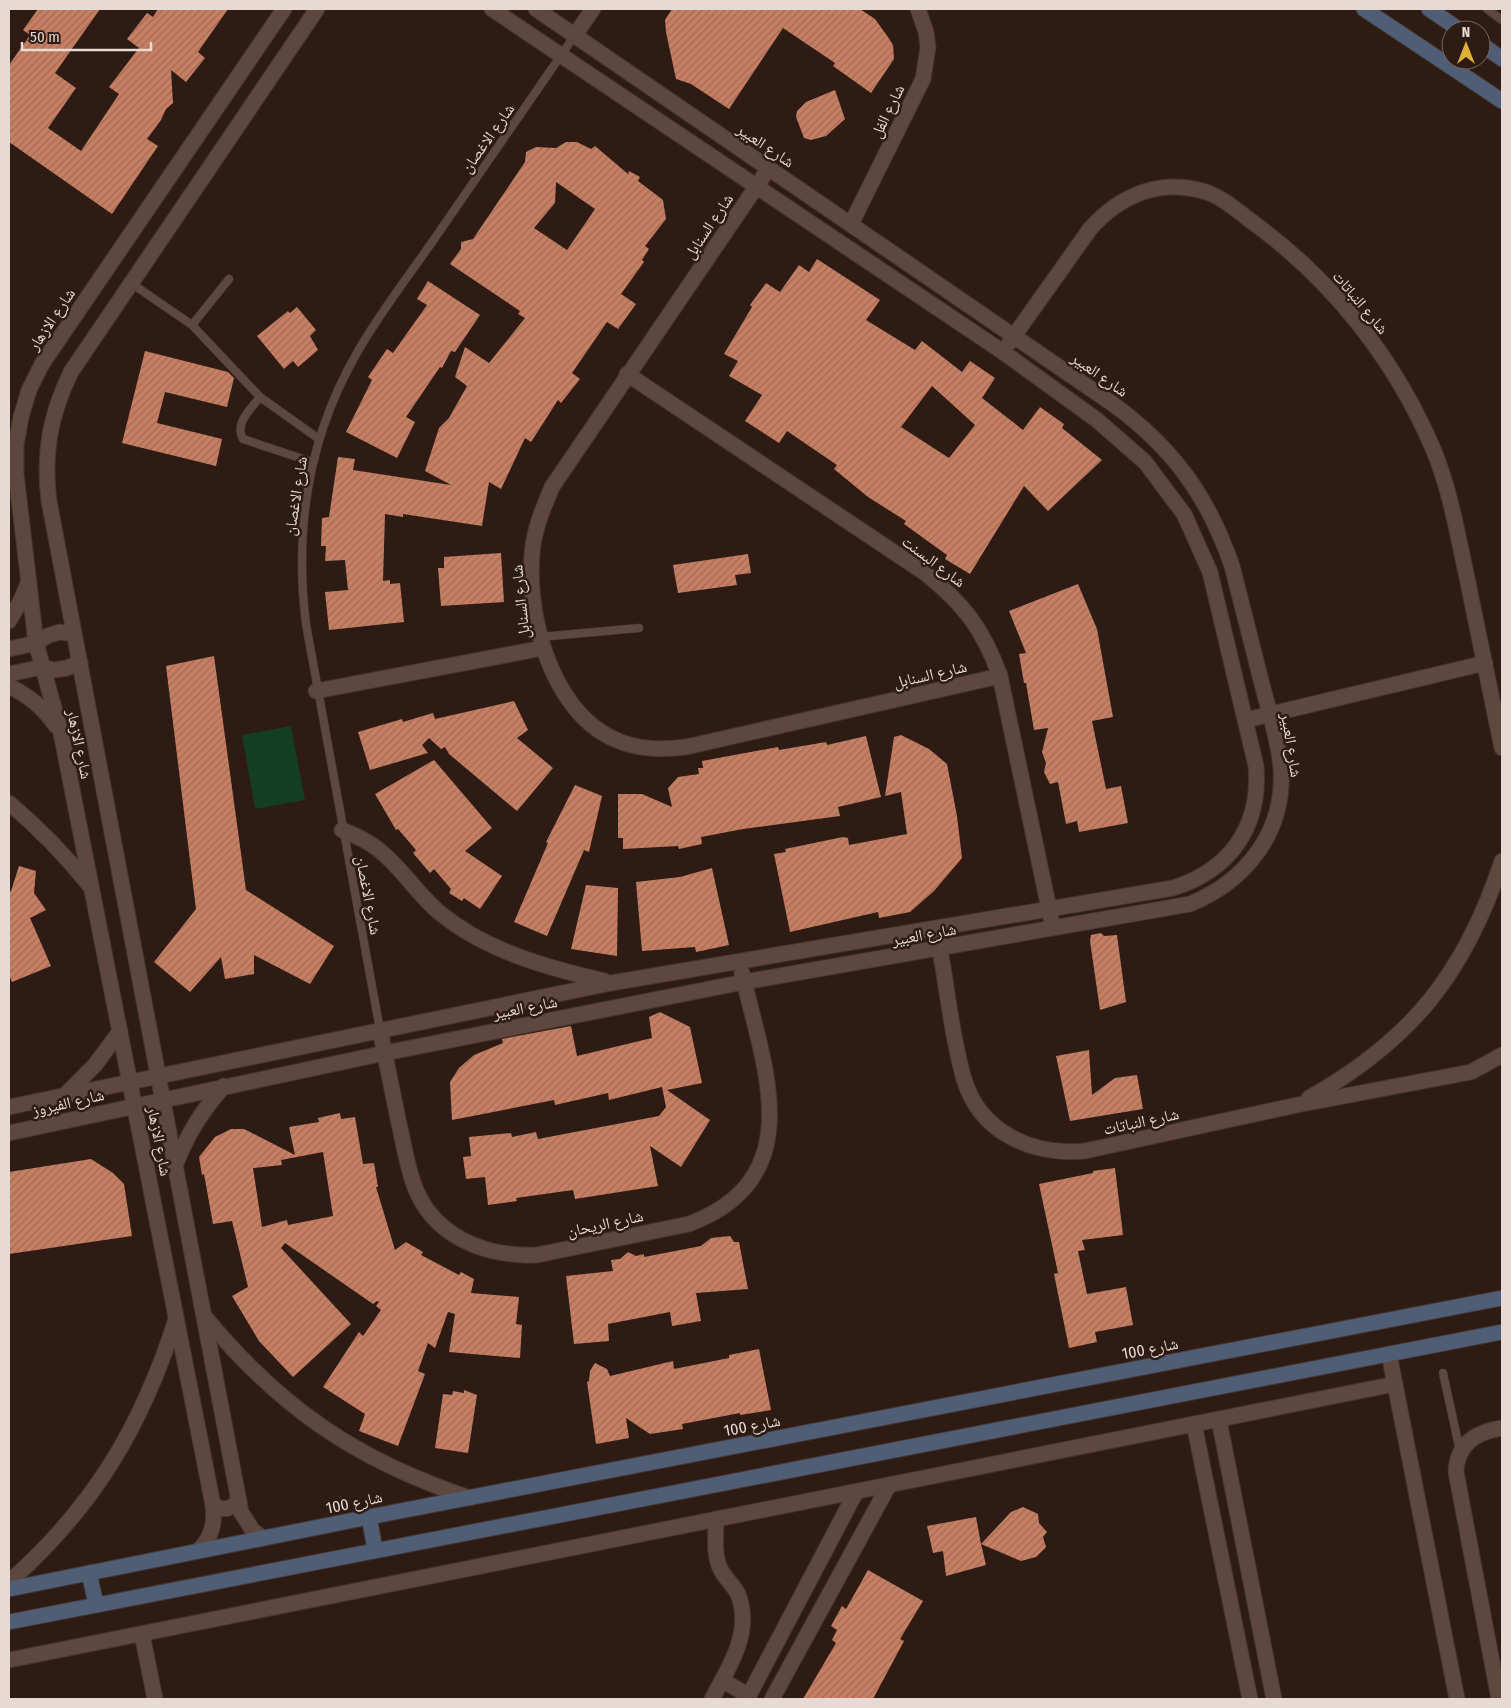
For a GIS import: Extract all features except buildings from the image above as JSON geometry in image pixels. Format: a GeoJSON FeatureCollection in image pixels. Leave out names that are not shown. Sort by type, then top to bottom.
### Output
{"type":"FeatureCollection","features":[{"type":"Feature","properties":{"kind":"street","name":"شارع الازهار"},"geometry":{"type":"LineString","coordinates":[[198,1551],[207,1542],[212,1530],[214,1518],[212,1505],[92,888],[60,733],[36,643],[16,474],[16,446],[21,417],[29,390],[42,364],[284,9]]}},
{"type":"Feature","properties":{"kind":"street","name":"شارع الازهار"},"geometry":{"type":"LineString","coordinates":[[263,1538],[246,1522],[239,1500],[49,501],[46,475],[46,448],[59,396],[71,372],[317,9]]}},
{"type":"Feature","properties":{"kind":"street","name":"شارع العبير"},"geometry":{"type":"LineString","coordinates":[[131,1082],[611,983],[1173,888],[1190,883],[1220,864],[1243,836],[1255,803],[1258,785],[1256,766],[1210,572],[1184,514],[1150,468],[1122,440],[1003,352],[492,9]]}},
{"type":"Feature","properties":{"kind":"street","name":"شارع العبير"},"geometry":{"type":"LineString","coordinates":[[135,1105],[744,982],[1190,904],[1210,896],[1246,869],[1270,833],[1277,812],[1281,790],[1281,768],[1270,715],[1232,566],[1210,512],[1195,487],[1165,448],[1136,421],[536,9]]}},
{"type":"Feature","properties":{"kind":"street"},"geometry":{"type":"LineString","coordinates":[[575,36],[593,9]]}},
{"type":"Feature","properties":{"kind":"street","name":"شارع الفل"},"geometry":{"type":"LineString","coordinates":[[851,224],[923,78],[928,48],[926,32],[918,9]]}},
{"type":"Feature","properties":{"kind":"street"},"geometry":{"type":"LineString","coordinates":[[1364,9],[1502,102]]}},
{"type":"Feature","properties":{"kind":"street"},"geometry":{"type":"LineString","coordinates":[[1429,9],[1445,20]]}},
{"type":"Feature","properties":{"kind":"street"},"geometry":{"type":"LineString","coordinates":[[1491,51],[1502,59]]}},
{"type":"Feature","properties":{"kind":"street","name":"شارع السنابل"},"geometry":{"type":"LineString","coordinates":[[768,168],[556,481],[540,516],[533,546],[531,576],[541,642],[559,684],[572,706],[590,724],[612,738],[636,746],[661,750],[686,747],[1000,676]]}},
{"type":"Feature","properties":{"kind":"street","name":"شارع النباتات"},"geometry":{"type":"LineString","coordinates":[[1003,352],[1102,215],[1116,204],[1133,195],[1170,187],[1207,193],[1224,201],[1275,239],[1309,268],[1340,300],[1368,335],[1393,372],[1434,452],[1449,494],[1502,748]]}},
{"type":"Feature","properties":{"kind":"street","name":"شارع البسنت"},"geometry":{"type":"LineString","coordinates":[[628,374],[925,573],[951,593],[972,618],[989,646],[1000,676],[1052,929]]}},
{"type":"Feature","properties":{"kind":"street"},"geometry":{"type":"LineString","coordinates":[[9,621],[20,602],[29,580]]}},
{"type":"Feature","properties":{"kind":"street"},"geometry":{"type":"LineString","coordinates":[[9,648],[36,643],[47,636],[60,632],[74,634]]}},
{"type":"Feature","properties":{"kind":"street"},"geometry":{"type":"LineString","coordinates":[[316,692],[541,642]]}},
{"type":"Feature","properties":{"kind":"street"},"geometry":{"type":"LineString","coordinates":[[9,674],[42,668],[60,669],[80,662]]}},
{"type":"Feature","properties":{"kind":"street"},"geometry":{"type":"LineString","coordinates":[[1246,720],[1485,663]]}},
{"type":"Feature","properties":{"kind":"street"},"geometry":{"type":"LineString","coordinates":[[9,686],[28,696],[47,712],[60,733]]}},
{"type":"Feature","properties":{"kind":"street"},"geometry":{"type":"LineString","coordinates":[[9,803],[66,856],[92,888]]}},
{"type":"Feature","properties":{"kind":"street"},"geometry":{"type":"LineString","coordinates":[[342,830],[362,838],[380,850],[416,891],[440,913],[467,932],[537,963],[611,983]]}},
{"type":"Feature","properties":{"kind":"street"},"geometry":{"type":"LineString","coordinates":[[1297,1105],[1340,1081],[1377,1055],[1410,1025],[1439,991],[1464,954],[1484,914],[1502,861]]}},
{"type":"Feature","properties":{"kind":"street","name":"شارع النباتات"},"geometry":{"type":"LineString","coordinates":[[936,928],[959,1055],[968,1088],[975,1103],[991,1122],[1011,1137],[1034,1148],[1060,1152],[1086,1150],[1297,1105],[1471,1072],[1502,1055]]}},
{"type":"Feature","properties":{"kind":"street","name":"شارع الريحان"},"geometry":{"type":"LineString","coordinates":[[380,1030],[406,1159],[413,1184],[425,1206],[442,1226],[462,1241],[486,1251],[511,1256],[537,1255],[689,1224],[710,1216],[728,1205],[746,1188],[759,1168],[768,1145],[771,1121],[765,1071],[740,962]]}},
{"type":"Feature","properties":{"kind":"street"},"geometry":{"type":"LineString","coordinates":[[65,1095],[95,1065],[120,1031]]}},
{"type":"Feature","properties":{"kind":"street","name":"شارع الفيروز"},"geometry":{"type":"LineString","coordinates":[[9,1106],[131,1082]]}},
{"type":"Feature","properties":{"kind":"street"},"geometry":{"type":"LineString","coordinates":[[175,1166],[191,1130],[203,1110],[224,1086]]}},
{"type":"Feature","properties":{"kind":"street","name":"شارع الفيروز"},"geometry":{"type":"LineString","coordinates":[[9,1133],[135,1105]]}},
{"type":"Feature","properties":{"kind":"street","name":"شارع 100"},"geometry":{"type":"LineString","coordinates":[[9,1589],[369,1517],[1502,1298]]}},
{"type":"Feature","properties":{"kind":"street"},"geometry":{"type":"LineString","coordinates":[[204,1316],[252,1370],[308,1417],[369,1456],[435,1486],[470,1498]]}},
{"type":"Feature","properties":{"kind":"street"},"geometry":{"type":"LineString","coordinates":[[9,1582],[67,1525],[96,1487],[122,1448],[144,1406],[162,1362],[176,1317]]}},
{"type":"Feature","properties":{"kind":"street"},"geometry":{"type":"LineString","coordinates":[[9,1622],[376,1549],[1502,1332]]}},
{"type":"Feature","properties":{"kind":"street"},"geometry":{"type":"LineString","coordinates":[[1389,1354],[1457,1699]]}},
{"type":"Feature","properties":{"kind":"street"},"geometry":{"type":"LineString","coordinates":[[9,1660],[1395,1384]]}},
{"type":"Feature","properties":{"kind":"street"},"geometry":{"type":"LineString","coordinates":[[1219,1420],[1274,1699]]}},
{"type":"Feature","properties":{"kind":"street"},"geometry":{"type":"LineString","coordinates":[[1194,1424],[1250,1699]]}},
{"type":"Feature","properties":{"kind":"street"},"geometry":{"type":"LineString","coordinates":[[1499,1699],[1456,1472],[1460,1451],[1467,1441],[1478,1434],[1502,1428]]}},
{"type":"Feature","properties":{"kind":"street"},"geometry":{"type":"LineString","coordinates":[[772,1699],[889,1485]]}},
{"type":"Feature","properties":{"kind":"street"},"geometry":{"type":"LineString","coordinates":[[722,1680],[753,1697],[856,1492]]}},
{"type":"Feature","properties":{"kind":"street"},"geometry":{"type":"LineString","coordinates":[[212,1505],[227,1509],[234,1506],[239,1500]]}},
{"type":"Feature","properties":{"kind":"street"},"geometry":{"type":"LineString","coordinates":[[369,1517],[376,1549]]}},
{"type":"Feature","properties":{"kind":"street"},"geometry":{"type":"LineString","coordinates":[[712,1699],[740,1643],[742,1620],[736,1589],[722,1572],[717,1560],[716,1520]]}},
{"type":"Feature","properties":{"kind":"street"},"geometry":{"type":"LineString","coordinates":[[89,1573],[96,1604]]}},
{"type":"Feature","properties":{"kind":"street"},"geometry":{"type":"LineString","coordinates":[[142,1634],[154,1699]]}},
{"type":"Feature","properties":{"kind":"lane"},"geometry":{"type":"LineString","coordinates":[[1486,9],[1502,20]]}},
{"type":"Feature","properties":{"kind":"lane","name":"شارع الاغصان"},"geometry":{"type":"LineString","coordinates":[[380,1030],[316,692],[301,584],[304,502],[319,439],[340,385],[359,349],[575,36]]}},
{"type":"Feature","properties":{"kind":"lane"},"geometry":{"type":"LineString","coordinates":[[192,325],[229,279]]}},
{"type":"Feature","properties":{"kind":"lane"},"geometry":{"type":"LineString","coordinates":[[131,282],[192,325],[260,397],[319,439]]}},
{"type":"Feature","properties":{"kind":"lane"},"geometry":{"type":"LineString","coordinates":[[260,397],[240,425],[239,432],[242,439],[312,462]]}},
{"type":"Feature","properties":{"kind":"lane"},"geometry":{"type":"LineString","coordinates":[[541,642],[639,628]]}},
{"type":"Feature","properties":{"kind":"lane"},"geometry":{"type":"LineString","coordinates":[[1443,1373],[1460,1451]]}},
{"type":"Feature","properties":{"kind":"green space"},"geometry":{"type":"Polygon","coordinates":[[[291,726],[305,800],[255,809],[242,735],[291,726]]]}}]}
